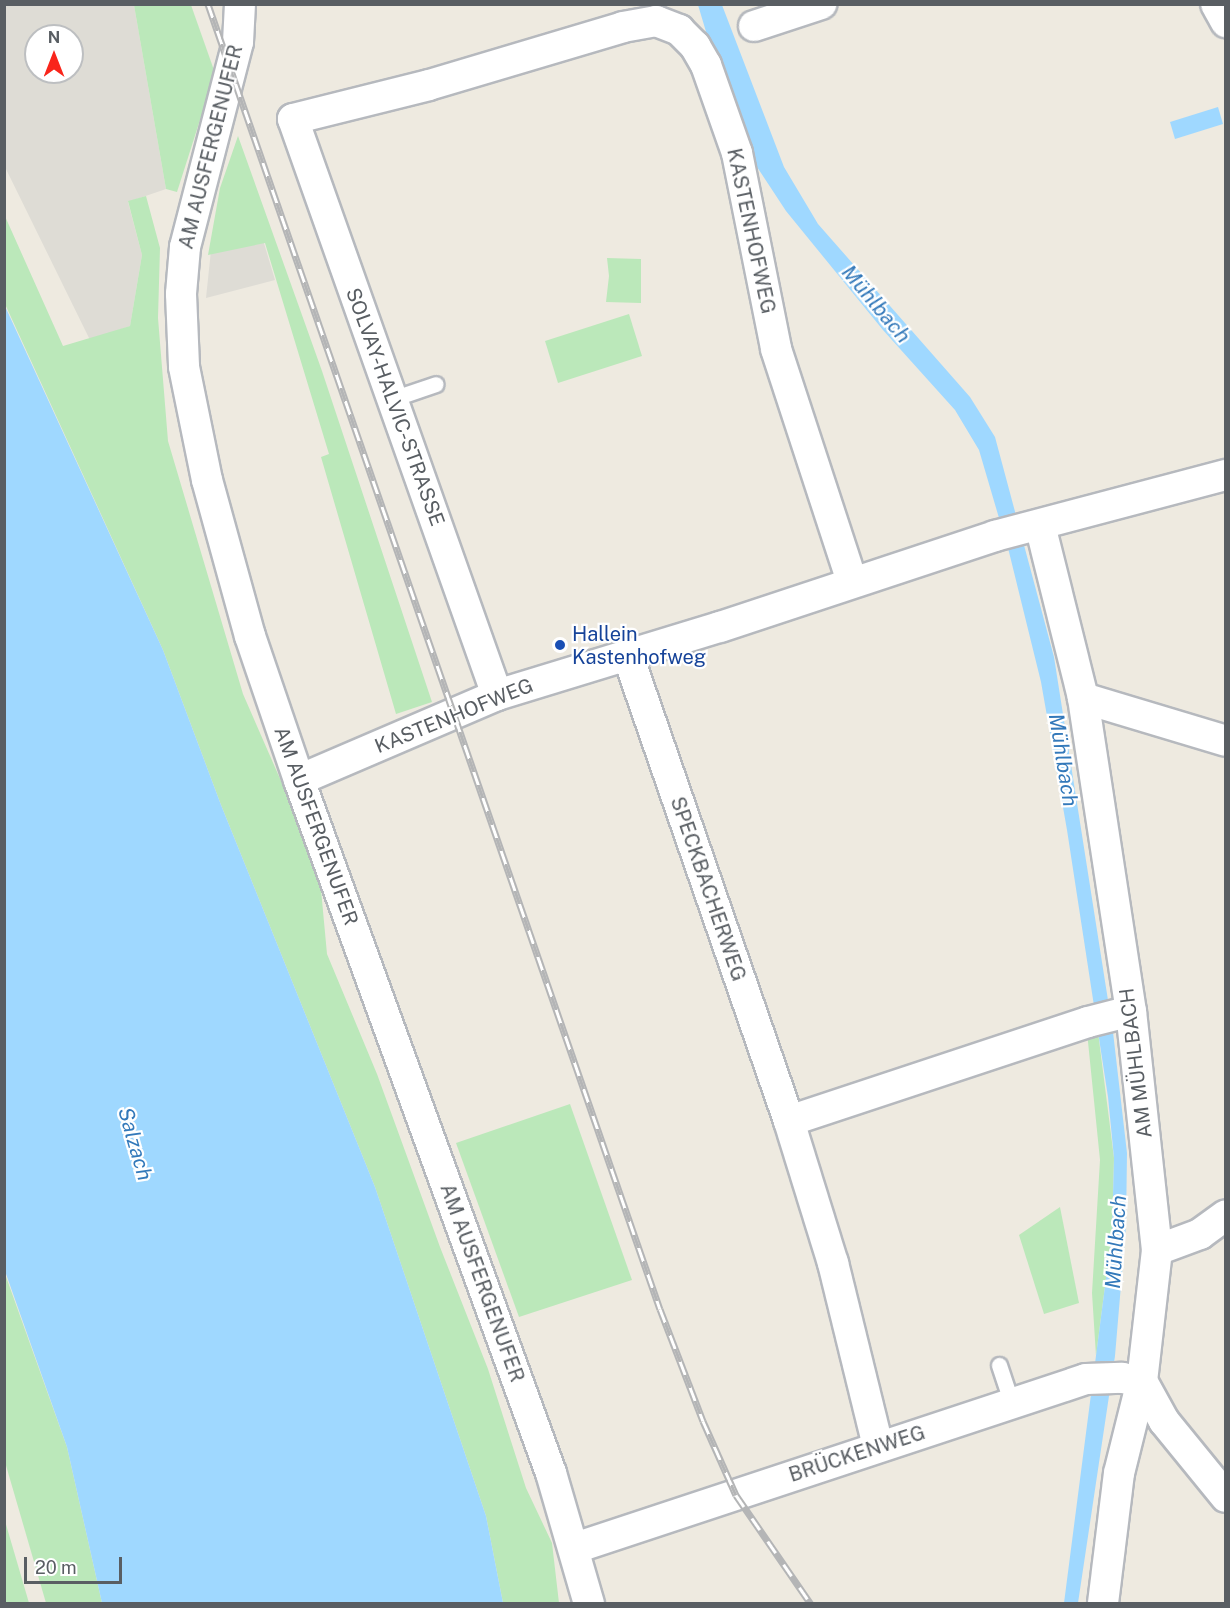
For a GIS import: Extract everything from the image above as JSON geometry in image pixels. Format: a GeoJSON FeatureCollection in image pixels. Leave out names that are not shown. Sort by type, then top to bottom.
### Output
{"type":"FeatureCollection","features":[{"type":"Feature","properties":{"kind":"street"},"geometry":{"type":"LineString","coordinates":[[754,26],[822,4]]}},
{"type":"Feature","properties":{"kind":"street"},"geometry":{"type":"LineString","coordinates":[[1216,4],[1226,22]]}},
{"type":"Feature","properties":{"kind":"street","name":"AM AUSFERGENUFER"},"geometry":{"type":"LineString","coordinates":[[240,16],[185,247],[181,294],[184,367],[207,480],[250,636],[299,780],[551,1473],[575,1548],[589,1604]]}},
{"type":"Feature","properties":{"kind":"street","name":"KASTENHOFWEG"},"geometry":{"type":"LineString","coordinates":[[293,119],[429,85],[623,27],[656,21],[679,30],[695,45],[706,66],[737,153],[776,349],[852,582]]}},
{"type":"Feature","properties":{"kind":"street","name":"SOLVAY-HALVIC-STRASSE"},"geometry":{"type":"LineString","coordinates":[[293,119],[497,695]]}},
{"type":"Feature","properties":{"kind":"street","name":"KASTENHOFWEG"},"geometry":{"type":"LineString","coordinates":[[299,780],[497,695],[628,656],[1019,530],[1108,504],[1226,475]]}},
{"type":"Feature","properties":{"kind":"street","name":"AM MÜHLBACH"},"geometry":{"type":"LineString","coordinates":[[1019,530],[1083,698],[1112,1016],[1157,1250],[1132,1379],[1103,1604]]}},
{"type":"Feature","properties":{"kind":"street","name":"SPECKBACHERWEG"},"geometry":{"type":"LineString","coordinates":[[628,656],[789,1122],[833,1263],[878,1446]]}},
{"type":"Feature","properties":{"kind":"street"},"geometry":{"type":"LineString","coordinates":[[1083,698],[1226,741]]}},
{"type":"Feature","properties":{"kind":"street"},"geometry":{"type":"LineString","coordinates":[[789,1122],[1112,1016]]}},
{"type":"Feature","properties":{"kind":"street"},"geometry":{"type":"LineString","coordinates":[[1157,1250],[1200,1234],[1226,1215]]}},
{"type":"Feature","properties":{"kind":"street","name":"BRÜCKENWEG"},"geometry":{"type":"LineString","coordinates":[[575,1548],[1086,1379],[1132,1379]]}},
{"type":"Feature","properties":{"kind":"street"},"geometry":{"type":"LineString","coordinates":[[1132,1379],[1226,1497]]}},
{"type":"Feature","properties":{"kind":"lane"},"geometry":{"type":"LineString","coordinates":[[392,399],[436,384]]}},
{"type":"Feature","properties":{"kind":"lane"},"geometry":{"type":"LineString","coordinates":[[999,1365],[1012,1404]]}},
{"type":"Feature","properties":{"kind":"shaded area"},"geometry":{"type":"Polygon","coordinates":[[[5,5],[134,5],[166,189],[128,202],[142,255],[130,326],[90,340],[5,167],[5,5]]]}},
{"type":"Feature","properties":{"kind":"shaded area"},"geometry":{"type":"Polygon","coordinates":[[[263,240],[275,280],[206,298],[212,241],[263,240]]]}},
{"type":"Feature","properties":{"kind":"green space"},"geometry":{"type":"Polygon","coordinates":[[[134,5],[191,5],[215,73],[177,192],[166,189],[134,5]]]}},
{"type":"Feature","properties":{"kind":"green space"},"geometry":{"type":"Polygon","coordinates":[[[238,136],[322,371],[432,702],[396,714],[321,457],[329,454],[265,243],[208,255],[220,188],[238,136]]]}},
{"type":"Feature","properties":{"kind":"green space"},"geometry":{"type":"Polygon","coordinates":[[[146,196],[160,248],[158,318],[168,441],[243,694],[319,868],[327,954],[377,1074],[440,1247],[488,1369],[526,1488],[552,1543],[559,1603],[503,1603],[486,1516],[375,1187],[221,805],[163,650],[5,304],[4,214],[63,346],[130,326],[142,255],[128,201],[146,196]]]}},
{"type":"Feature","properties":{"kind":"green space"},"geometry":{"type":"Polygon","coordinates":[[[607,258],[641,259],[641,303],[606,302],[609,276],[607,258]]]}},
{"type":"Feature","properties":{"kind":"green space"},"geometry":{"type":"Polygon","coordinates":[[[629,314],[642,356],[558,383],[545,341],[629,314]]]}},
{"type":"Feature","properties":{"kind":"green space"},"geometry":{"type":"Polygon","coordinates":[[[1087,1032],[1098,1032],[1114,1158],[1112,1232],[1096,1356],[1092,1293],[1100,1160],[1087,1032]]]}},
{"type":"Feature","properties":{"kind":"green space"},"geometry":{"type":"Polygon","coordinates":[[[570,1104],[632,1280],[519,1317],[456,1143],[570,1104]]]}},
{"type":"Feature","properties":{"kind":"green space"},"geometry":{"type":"Polygon","coordinates":[[[1060,1207],[1079,1303],[1044,1314],[1019,1235],[1060,1207]]]}},
{"type":"Feature","properties":{"kind":"green space"},"geometry":{"type":"Polygon","coordinates":[[[4,1271],[67,1447],[102,1603],[46,1603],[5,1462],[4,1271]]]}},
{"type":"Feature","properties":{"kind":"green space"},"geometry":{"type":"Polygon","coordinates":[[[5,1521],[29,1603],[5,1603],[5,1521]]]}},
{"type":"Feature","properties":{"kind":"water","name":"Mühlbach"},"geometry":{"type":"Polygon","coordinates":[[[698,5],[722,5],[784,167],[818,224],[970,397],[995,437],[1054,657],[1113,1032],[1127,1153],[1126,1226],[1115,1356],[1078,1603],[1064,1603],[1112,1232],[1114,1158],[1108,1097],[1067,830],[1041,682],[1009,552],[979,450],[955,410],[883,330],[786,211],[757,167],[707,35],[698,5]]]}},
{"type":"Feature","properties":{"kind":"water"},"geometry":{"type":"Polygon","coordinates":[[[1218,107],[1223,124],[1175,139],[1170,122],[1218,107]]]}},
{"type":"Feature","properties":{"kind":"water","name":"Salzach"},"geometry":{"type":"Polygon","coordinates":[[[4,304],[163,650],[221,805],[375,1187],[486,1516],[503,1603],[102,1603],[67,1447],[5,1271],[4,304]]]}},
{"type":"Feature","properties":{"kind":"railway"},"geometry":{"type":"LineString","coordinates":[[208,4],[660,1309],[703,1421],[736,1495],[811,1604]]}},
{"type":"Feature","properties":{"kind":"place","name":"Hallein Kastenhofweg"},"geometry":{"type":"Point","coordinates":[560,645]}}]}
